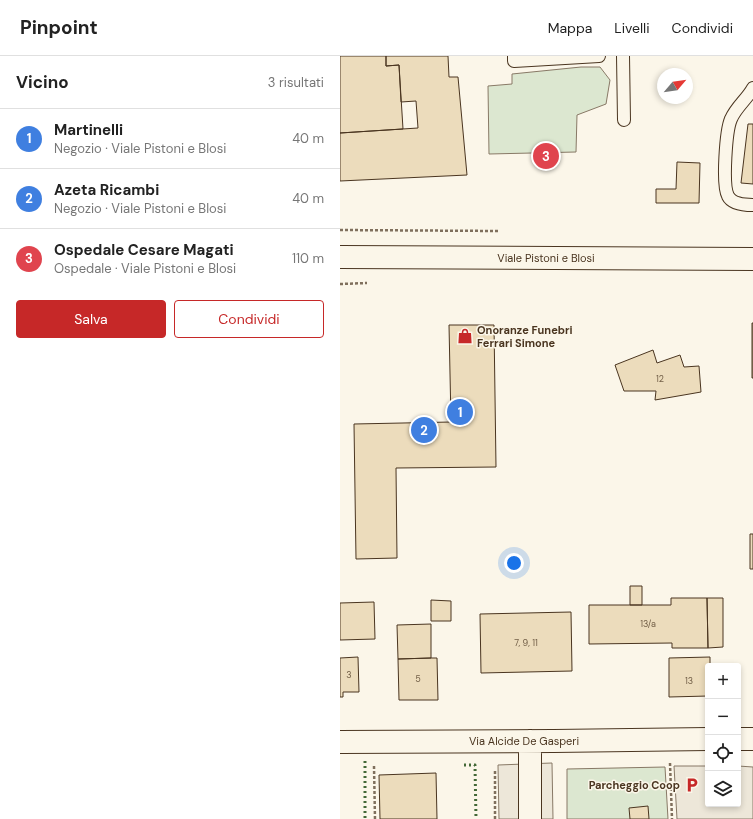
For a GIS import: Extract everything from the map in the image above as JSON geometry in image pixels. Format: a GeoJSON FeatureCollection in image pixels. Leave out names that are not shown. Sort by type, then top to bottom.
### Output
{"type":"FeatureCollection","features":[{"type":"Feature","properties":{"kind":"street","name":"Viale Pistoni e Blosi"},"geometry":{"type":"LineString","coordinates":[[340,258],[753,259]]}},
{"type":"Feature","properties":{"kind":"street"},"geometry":{"type":"LineString","coordinates":[[741,739],[753,738]]}},
{"type":"Feature","properties":{"kind":"street","name":"Via Alcide De Gasperi"},"geometry":{"type":"LineString","coordinates":[[340,742],[705,739]]}},
{"type":"Feature","properties":{"kind":"street"},"geometry":{"type":"LineString","coordinates":[[530,741],[530,819]]}},
{"type":"Feature","properties":{"kind":"lane"},"geometry":{"type":"LineString","coordinates":[[514,56],[514,61],[599,56]]}},
{"type":"Feature","properties":{"kind":"lane"},"geometry":{"type":"LineString","coordinates":[[623,56],[624,120]]}},
{"type":"Feature","properties":{"kind":"lane"},"geometry":{"type":"LineString","coordinates":[[753,88],[730,121],[725,186],[728,197],[735,202],[745,205],[753,205]]}},
{"type":"Feature","properties":{"kind":"path"},"geometry":{"type":"LineString","coordinates":[[374,742],[375,819]]}},
{"type":"Feature","properties":{"kind":"path"},"geometry":{"type":"LineString","coordinates":[[670,757],[672,819]]}},
{"type":"Feature","properties":{"kind":"path"},"geometry":{"type":"LineString","coordinates":[[495,771],[495,819]]}},
{"type":"Feature","properties":{"kind":"green space"},"geometry":{"type":"Polygon","coordinates":[[[581,67],[600,67],[610,80],[606,104],[577,115],[576,152],[489,154],[488,86],[512,84],[512,74],[581,67]]]}},
{"type":"Feature","properties":{"kind":"green space"},"geometry":{"type":"Polygon","coordinates":[[[665,767],[668,819],[567,819],[567,769],[665,767]]]}},
{"type":"Feature","properties":{"kind":"shaded area"},"geometry":{"type":"Polygon","coordinates":[[[552,763],[553,819],[499,819],[498,765],[552,763]]]}},
{"type":"Feature","properties":{"kind":"shaded area","name":"Parcheggio Coop"},"geometry":{"type":"Polygon","coordinates":[[[674,766],[705,766],[705,807],[741,807],[741,766],[753,767],[753,819],[677,819],[674,766]]]}},
{"type":"Feature","properties":{"kind":"building"},"geometry":{"type":"Polygon","coordinates":[[[340,56],[386,56],[386,66],[399,65],[403,129],[340,133],[340,56]]]}},
{"type":"Feature","properties":{"kind":"building"},"geometry":{"type":"Polygon","coordinates":[[[386,56],[448,56],[449,77],[458,77],[467,175],[340,181],[340,133],[418,128],[416,101],[401,102],[399,65],[386,66],[386,56]]]}},
{"type":"Feature","properties":{"kind":"building"},"geometry":{"type":"Polygon","coordinates":[[[748,124],[753,124],[753,184],[741,183],[748,124]]]}},
{"type":"Feature","properties":{"kind":"building"},"geometry":{"type":"Polygon","coordinates":[[[677,162],[700,163],[699,203],[656,203],[656,189],[676,189],[677,162]]]}},
{"type":"Feature","properties":{"kind":"building"},"geometry":{"type":"Polygon","coordinates":[[[753,323],[753,378],[752,378],[753,323]]]}},
{"type":"Feature","properties":{"kind":"building"},"geometry":{"type":"Polygon","coordinates":[[[449,325],[494,325],[496,467],[396,468],[397,558],[356,559],[354,424],[451,422],[449,325]]]}},
{"type":"Feature","properties":{"kind":"building"},"geometry":{"type":"Polygon","coordinates":[[[653,350],[657,363],[680,355],[684,367],[699,366],[701,392],[655,400],[656,391],[624,391],[615,365],[653,350]]]}},
{"type":"Feature","properties":{"kind":"building"},"geometry":{"type":"Polygon","coordinates":[[[750,534],[753,534],[753,569],[750,569],[750,534]]]}},
{"type":"Feature","properties":{"kind":"building"},"geometry":{"type":"Polygon","coordinates":[[[630,586],[642,586],[642,605],[630,605],[630,586]]]}},
{"type":"Feature","properties":{"kind":"building"},"geometry":{"type":"Polygon","coordinates":[[[671,598],[707,598],[708,648],[672,648],[672,643],[589,644],[589,605],[671,605],[671,598]]]}},
{"type":"Feature","properties":{"kind":"building"},"geometry":{"type":"Polygon","coordinates":[[[707,598],[723,598],[723,647],[708,648],[707,598]]]}},
{"type":"Feature","properties":{"kind":"building"},"geometry":{"type":"Polygon","coordinates":[[[431,600],[451,601],[451,621],[431,621],[431,600]]]}},
{"type":"Feature","properties":{"kind":"building"},"geometry":{"type":"Polygon","coordinates":[[[374,602],[375,639],[340,640],[340,603],[374,602]]]}},
{"type":"Feature","properties":{"kind":"building"},"geometry":{"type":"Polygon","coordinates":[[[571,612],[572,671],[481,673],[480,614],[571,612]]]}},
{"type":"Feature","properties":{"kind":"building"},"geometry":{"type":"Polygon","coordinates":[[[431,624],[431,658],[398,659],[397,625],[431,624]]]}},
{"type":"Feature","properties":{"kind":"building"},"geometry":{"type":"Polygon","coordinates":[[[358,657],[359,692],[343,692],[343,697],[340,697],[340,658],[358,657]]]}},
{"type":"Feature","properties":{"kind":"building"},"geometry":{"type":"Polygon","coordinates":[[[710,657],[710,663],[705,663],[705,696],[669,697],[669,658],[710,657]]]}},
{"type":"Feature","properties":{"kind":"building"},"geometry":{"type":"Polygon","coordinates":[[[437,658],[438,700],[399,700],[398,659],[437,658]]]}},
{"type":"Feature","properties":{"kind":"building"},"geometry":{"type":"Polygon","coordinates":[[[436,773],[437,819],[380,819],[379,775],[436,773]]]}},
{"type":"Feature","properties":{"kind":"building"},"geometry":{"type":"Polygon","coordinates":[[[648,806],[649,819],[630,819],[629,808],[648,806]]]}},
{"type":"Feature","properties":{"kind":"hedge"},"geometry":{"type":"LineString","coordinates":[[365,761],[365,819]]}},
{"type":"Feature","properties":{"kind":"hedge"},"geometry":{"type":"LineString","coordinates":[[464,765],[475,765],[476,819]]}},
{"type":"Feature","properties":{"kind":"place","name":"Ospedale Cesare Magati"},"geometry":{"type":"Point","coordinates":[546,156]}},
{"type":"Feature","properties":{"kind":"place","name":"Onoranze Funebri Ferrari Simone"},"geometry":{"type":"Point","coordinates":[465,336]}},
{"type":"Feature","properties":{"kind":"place","name":"Martinelli"},"geometry":{"type":"Point","coordinates":[460,412]}},
{"type":"Feature","properties":{"kind":"place","name":"Azeta Ricambi"},"geometry":{"type":"Point","coordinates":[424,430]}},
{"type":"Feature","properties":{"kind":"place","name":"Parcheggio Coop"},"geometry":{"type":"Point","coordinates":[692,785]}}]}
